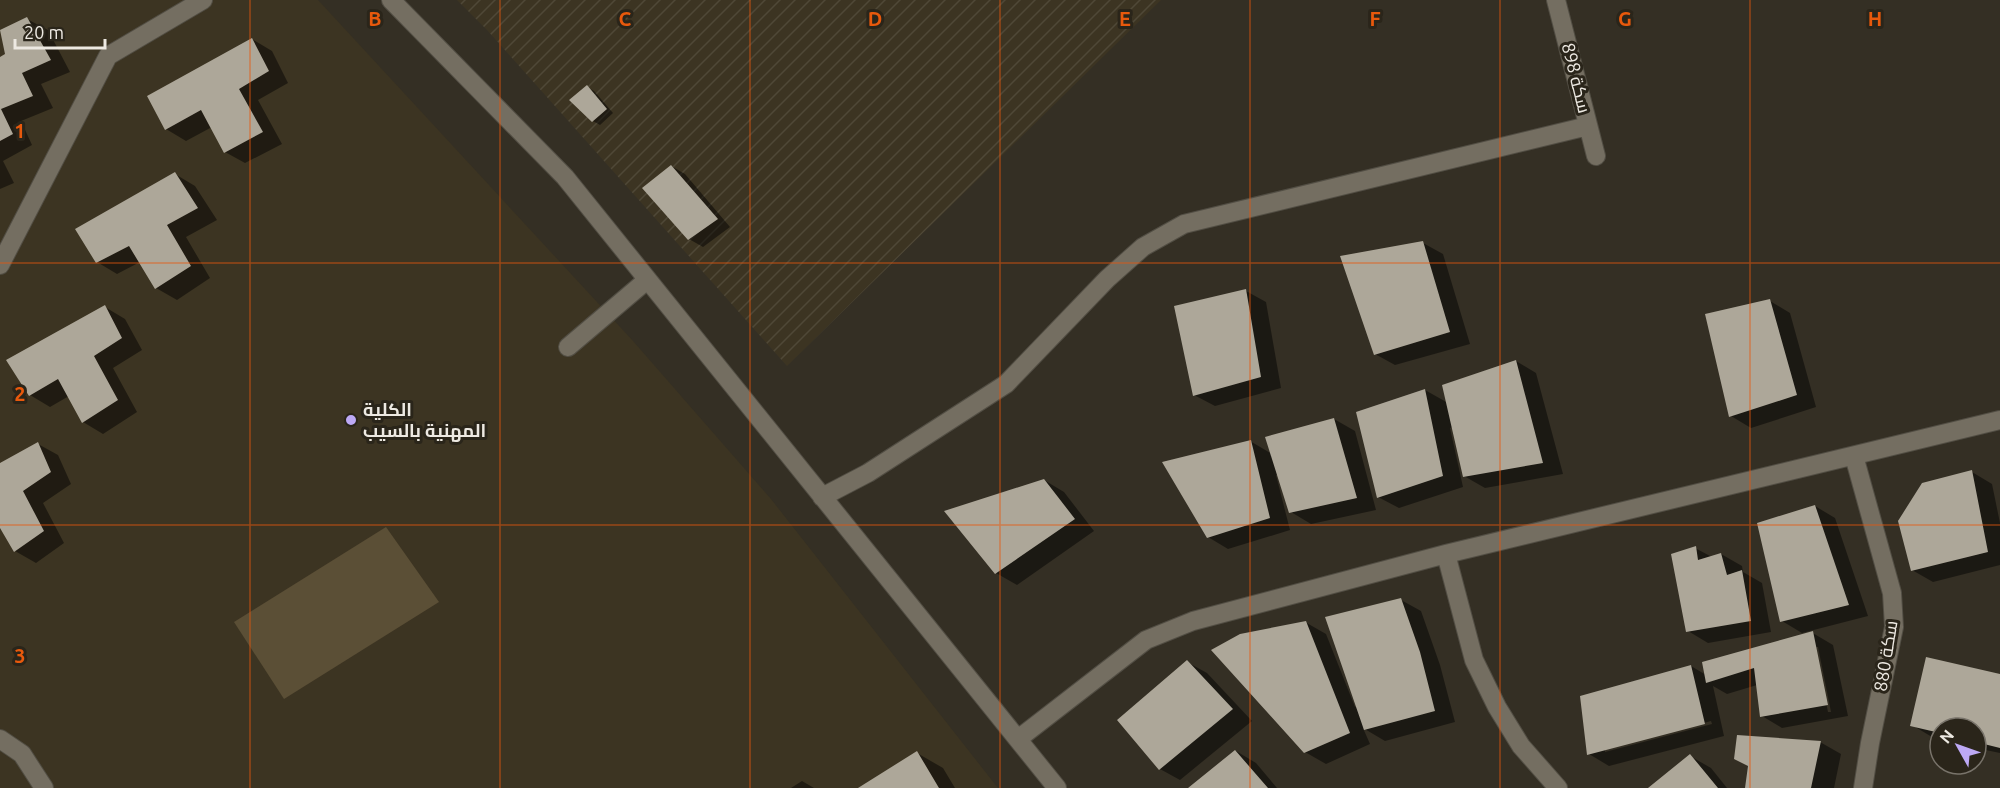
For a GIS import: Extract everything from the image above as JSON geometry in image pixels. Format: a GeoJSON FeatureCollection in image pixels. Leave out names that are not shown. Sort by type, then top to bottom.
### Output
{"type":"FeatureCollection","features":[{"type":"Feature","properties":{"kind":"street"},"geometry":{"type":"LineString","coordinates":[[0,265],[108,56],[203,0]]}},
{"type":"Feature","properties":{"kind":"street"},"geometry":{"type":"LineString","coordinates":[[391,0],[565,177],[1057,788]]}},
{"type":"Feature","properties":{"kind":"street","name":"سكة 898"},"geometry":{"type":"LineString","coordinates":[[1556,0],[1596,156]]}},
{"type":"Feature","properties":{"kind":"street"},"geometry":{"type":"LineString","coordinates":[[822,497],[868,473],[1006,384],[1107,279],[1143,247],[1184,224],[1588,126]]}},
{"type":"Feature","properties":{"kind":"street"},"geometry":{"type":"LineString","coordinates":[[568,347],[647,280]]}},
{"type":"Feature","properties":{"kind":"street"},"geometry":{"type":"LineString","coordinates":[[1018,739],[1146,640],[1192,621],[1446,554],[2000,420]]}},
{"type":"Feature","properties":{"kind":"street","name":"سكة 880"},"geometry":{"type":"LineString","coordinates":[[1854,456],[1892,593],[1894,627],[1863,788]]}},
{"type":"Feature","properties":{"kind":"street"},"geometry":{"type":"LineString","coordinates":[[1446,554],[1474,660],[1483,679],[1521,746],[1558,788]]}},
{"type":"Feature","properties":{"kind":"street"},"geometry":{"type":"LineString","coordinates":[[0,739],[22,754],[44,788]]}},
{"type":"Feature","properties":{"kind":"shaded area","name":"الكلية المهنية بالسيب"},"geometry":{"type":"Polygon","coordinates":[[[0,0],[318,0],[633,341],[771,499],[998,788],[0,788],[0,0]]]}},
{"type":"Feature","properties":{"kind":"shaded area"},"geometry":{"type":"Polygon","coordinates":[[[457,0],[1161,0],[787,366],[487,30],[457,0]]]}},
{"type":"Feature","properties":{"kind":"shaded area"},"geometry":{"type":"Polygon","coordinates":[[[386,527],[439,602],[284,699],[234,622],[386,527]]]}},
{"type":"Feature","properties":{"kind":"building"},"geometry":{"type":"Polygon","coordinates":[[[27,17],[51,60],[22,73],[33,96],[1,109],[13,134],[0,141],[0,57],[5,54],[0,30],[27,17]]]}},
{"type":"Feature","properties":{"kind":"building"},"geometry":{"type":"Polygon","coordinates":[[[252,38],[269,71],[239,89],[263,132],[224,153],[201,110],[165,130],[147,96],[252,38]]]}},
{"type":"Feature","properties":{"kind":"building"},"geometry":{"type":"Polygon","coordinates":[[[587,85],[607,109],[592,122],[569,100],[587,85]]]}},
{"type":"Feature","properties":{"kind":"building"},"geometry":{"type":"Polygon","coordinates":[[[671,165],[718,219],[688,240],[642,188],[671,165]]]}},
{"type":"Feature","properties":{"kind":"building"},"geometry":{"type":"Polygon","coordinates":[[[175,172],[198,208],[167,225],[191,266],[155,289],[129,246],[96,263],[75,229],[175,172]]]}},
{"type":"Feature","properties":{"kind":"building"},"geometry":{"type":"Polygon","coordinates":[[[1423,241],[1450,332],[1374,355],[1340,256],[1423,241]]]}},
{"type":"Feature","properties":{"kind":"building"},"geometry":{"type":"Polygon","coordinates":[[[1246,289],[1261,377],[1193,396],[1174,306],[1246,289]]]}},
{"type":"Feature","properties":{"kind":"building"},"geometry":{"type":"Polygon","coordinates":[[[1770,299],[1797,395],[1729,417],[1705,314],[1770,299]]]}},
{"type":"Feature","properties":{"kind":"building"},"geometry":{"type":"Polygon","coordinates":[[[105,305],[122,338],[94,356],[118,400],[82,423],[58,379],[29,396],[6,360],[105,305]]]}},
{"type":"Feature","properties":{"kind":"building"},"geometry":{"type":"Polygon","coordinates":[[[1516,360],[1543,463],[1463,477],[1442,385],[1516,360]]]}},
{"type":"Feature","properties":{"kind":"building"},"geometry":{"type":"Polygon","coordinates":[[[1425,389],[1443,476],[1377,498],[1356,412],[1425,389]]]}},
{"type":"Feature","properties":{"kind":"building"},"geometry":{"type":"Polygon","coordinates":[[[1334,418],[1357,498],[1289,513],[1265,437],[1334,418]]]}},
{"type":"Feature","properties":{"kind":"building"},"geometry":{"type":"Polygon","coordinates":[[[1251,440],[1270,518],[1207,538],[1162,462],[1251,440]]]}},
{"type":"Feature","properties":{"kind":"building"},"geometry":{"type":"Polygon","coordinates":[[[38,442],[51,472],[23,491],[44,531],[14,552],[0,528],[0,463],[38,442]]]}},
{"type":"Feature","properties":{"kind":"building"},"geometry":{"type":"Polygon","coordinates":[[[1972,470],[1988,552],[1911,571],[1898,521],[1922,483],[1972,470]]]}},
{"type":"Feature","properties":{"kind":"building"},"geometry":{"type":"Polygon","coordinates":[[[1044,479],[1075,519],[995,574],[944,511],[1044,479]]]}},
{"type":"Feature","properties":{"kind":"building"},"geometry":{"type":"Polygon","coordinates":[[[1815,505],[1849,605],[1780,622],[1757,523],[1815,505]]]}},
{"type":"Feature","properties":{"kind":"building"},"geometry":{"type":"Polygon","coordinates":[[[1696,546],[1698,560],[1721,553],[1727,575],[1742,570],[1751,621],[1686,632],[1671,554],[1696,546]]]}},
{"type":"Feature","properties":{"kind":"building"},"geometry":{"type":"Polygon","coordinates":[[[1401,598],[1420,652],[1435,711],[1364,730],[1325,617],[1401,598]]]}},
{"type":"Feature","properties":{"kind":"building"},"geometry":{"type":"Polygon","coordinates":[[[1306,621],[1350,733],[1304,753],[1211,650],[1240,634],[1306,621]]]}},
{"type":"Feature","properties":{"kind":"building"},"geometry":{"type":"Polygon","coordinates":[[[1813,631],[1828,705],[1760,717],[1754,668],[1706,683],[1702,662],[1813,631]]]}},
{"type":"Feature","properties":{"kind":"building"},"geometry":{"type":"Polygon","coordinates":[[[1926,657],[2000,674],[2000,748],[1988,745],[1988,716],[1928,716],[1928,730],[1910,726],[1926,657]]]}},
{"type":"Feature","properties":{"kind":"building"},"geometry":{"type":"Polygon","coordinates":[[[1187,660],[1233,709],[1159,770],[1117,720],[1187,660]]]}},
{"type":"Feature","properties":{"kind":"building"},"geometry":{"type":"Polygon","coordinates":[[[1691,665],[1705,724],[1587,755],[1580,696],[1691,665]]]}},
{"type":"Feature","properties":{"kind":"building"},"geometry":{"type":"Polygon","coordinates":[[[1737,735],[1821,741],[1811,788],[1745,788],[1748,766],[1734,759],[1737,735]]]}},
{"type":"Feature","properties":{"kind":"building"},"geometry":{"type":"Polygon","coordinates":[[[1235,750],[1268,788],[1188,788],[1235,750]]]}},
{"type":"Feature","properties":{"kind":"building"},"geometry":{"type":"Polygon","coordinates":[[[917,751],[939,788],[858,788],[917,751]]]}},
{"type":"Feature","properties":{"kind":"building"},"geometry":{"type":"Polygon","coordinates":[[[1690,754],[1718,788],[1648,788],[1690,754]]]}},
{"type":"Feature","properties":{"kind":"place","name":"الكلية المهنية بالسيب"},"geometry":{"type":"Point","coordinates":[351,420]}}]}
